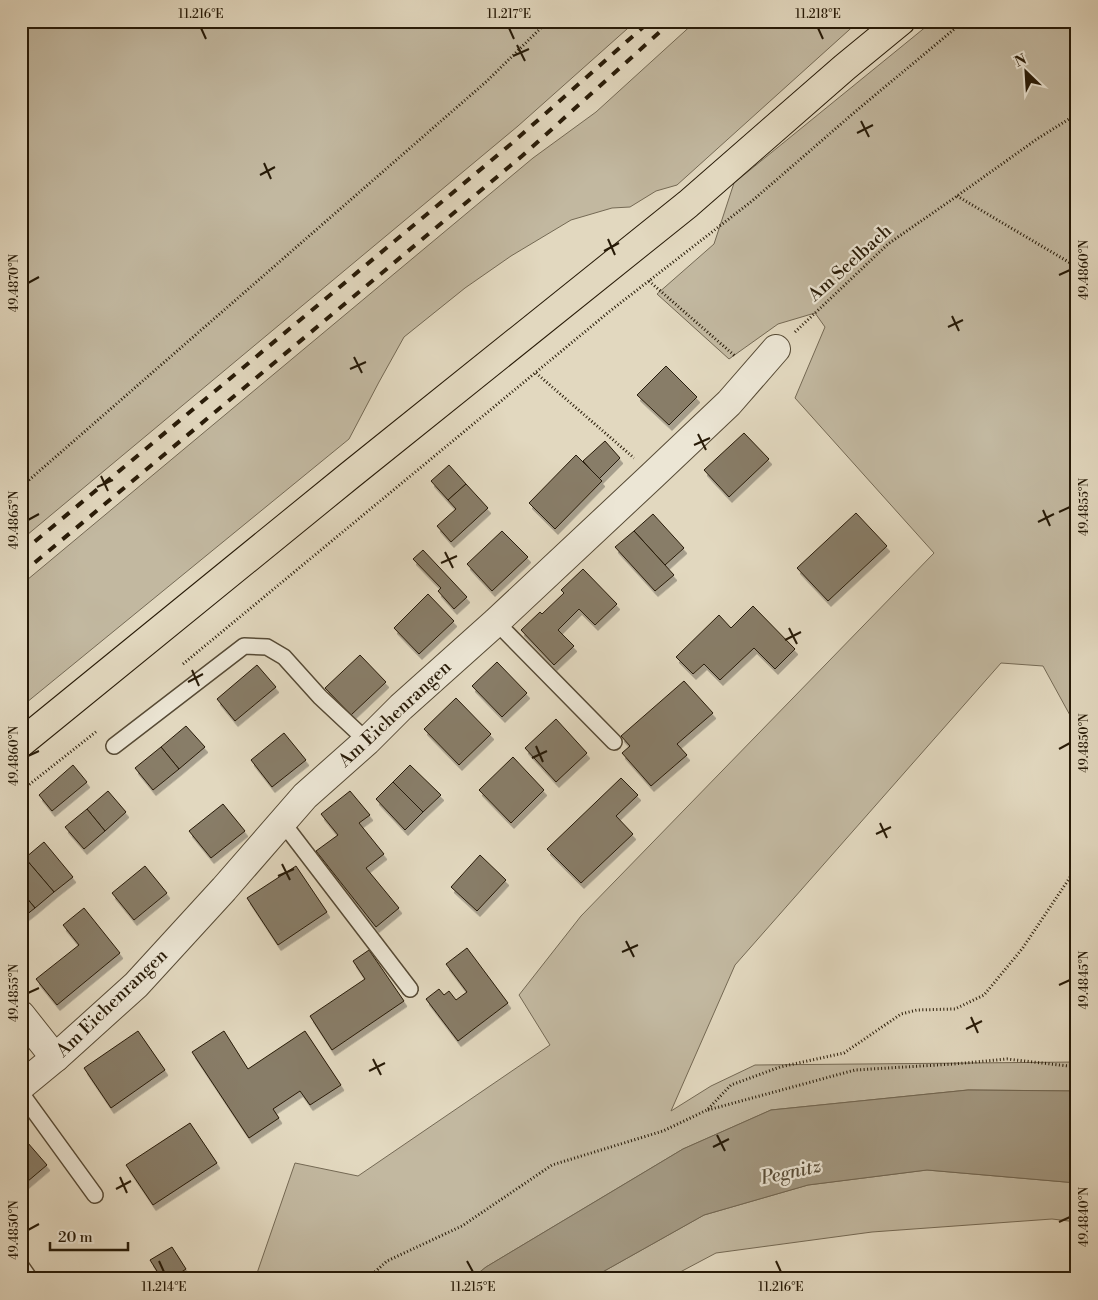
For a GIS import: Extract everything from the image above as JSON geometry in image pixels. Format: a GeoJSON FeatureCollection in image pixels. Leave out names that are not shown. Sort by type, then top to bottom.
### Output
{"type":"FeatureCollection","features":[{"type":"Feature","properties":{"kind":"main road"},"geometry":{"type":"LineString","coordinates":[[21,743],[349,476],[688,204],[845,67],[901,21]]}},
{"type":"Feature","properties":{"kind":"street","name":"Am Eichenrangen"},"geometry":{"type":"LineString","coordinates":[[21,1086],[136,985],[306,796],[368,741],[401,707],[496,622],[654,475],[729,403],[776,349]]}},
{"type":"Feature","properties":{"kind":"street"},"geometry":{"type":"LineString","coordinates":[[21,1015],[55,1058]]}},
{"type":"Feature","properties":{"kind":"lane"},"geometry":{"type":"LineString","coordinates":[[496,622],[614,742]]}},
{"type":"Feature","properties":{"kind":"lane"},"geometry":{"type":"LineString","coordinates":[[114,746],[244,646],[267,646],[284,658],[320,696],[368,741]]}},
{"type":"Feature","properties":{"kind":"lane"},"geometry":{"type":"LineString","coordinates":[[282,823],[410,989]]}},
{"type":"Feature","properties":{"kind":"lane"},"geometry":{"type":"LineString","coordinates":[[21,1093],[95,1195]]}},
{"type":"Feature","properties":{"kind":"lane"},"geometry":{"type":"LineString","coordinates":[[21,1266],[30,1279]]}},
{"type":"Feature","properties":{"kind":"path"},"geometry":{"type":"LineString","coordinates":[[21,486],[486,81],[548,21]]}},
{"type":"Feature","properties":{"kind":"path"},"geometry":{"type":"LineString","coordinates":[[183,664],[610,311],[752,201],[964,21]]}},
{"type":"Feature","properties":{"kind":"path","name":"Am Seelbach"},"geometry":{"type":"LineString","coordinates":[[776,349],[888,244],[1037,138],[1077,114]]}},
{"type":"Feature","properties":{"kind":"path"},"geometry":{"type":"LineString","coordinates":[[957,196],[1077,267]]}},
{"type":"Feature","properties":{"kind":"path"},"geometry":{"type":"LineString","coordinates":[[649,281],[755,374]]}},
{"type":"Feature","properties":{"kind":"path"},"geometry":{"type":"LineString","coordinates":[[536,373],[654,475]]}},
{"type":"Feature","properties":{"kind":"path"},"geometry":{"type":"LineString","coordinates":[[21,791],[98,730]]}},
{"type":"Feature","properties":{"kind":"path"},"geometry":{"type":"LineString","coordinates":[[707,1110],[732,1085],[780,1067],[844,1053],[901,1014],[917,1010],[955,1010],[984,995],[1022,949],[1077,867]]}},
{"type":"Feature","properties":{"kind":"path"},"geometry":{"type":"LineString","coordinates":[[367,1279],[387,1261],[462,1226],[552,1165],[664,1131],[707,1110],[855,1070],[1007,1060],[1077,1067]]}},
{"type":"Feature","properties":{"kind":"shaded area"},"geometry":{"type":"Polygon","coordinates":[[[21,21],[636,21],[518,126],[21,540],[21,21]]]}},
{"type":"Feature","properties":{"kind":"shaded area"},"geometry":{"type":"Polygon","coordinates":[[[696,21],[859,21],[677,185],[656,191],[630,207],[612,208],[571,220],[511,256],[465,288],[404,337],[349,439],[21,707],[21,585],[533,158],[596,112],[696,21]]]}},
{"type":"Feature","properties":{"kind":"shaded area"},"geometry":{"type":"Polygon","coordinates":[[[933,21],[1077,21],[1077,728],[1043,666],[1001,663],[735,965],[671,1111],[711,1086],[755,1065],[1077,1062],[1077,1091],[968,1090],[771,1110],[683,1149],[486,1267],[471,1279],[255,1279],[295,1163],[358,1176],[550,1045],[519,995],[581,916],[934,553],[795,398],[825,327],[815,313],[778,324],[729,359],[657,294],[714,244],[734,183],[933,21]]]}},
{"type":"Feature","properties":{"kind":"shaded area"},"geometry":{"type":"Polygon","coordinates":[[[927,1170],[1077,1183],[1077,1222],[1052,1219],[872,1232],[716,1253],[667,1279],[590,1279],[704,1215],[808,1185],[927,1170]]]}},
{"type":"Feature","properties":{"kind":"water","name":"Pegnitz"},"geometry":{"type":"Polygon","coordinates":[[[968,1090],[1077,1091],[1077,1183],[927,1170],[808,1185],[704,1215],[590,1279],[471,1279],[486,1267],[683,1149],[771,1110],[968,1090]]]}},
{"type":"Feature","properties":{"kind":"building"},"geometry":{"type":"Polygon","coordinates":[[[666,366],[697,397],[669,425],[637,395],[666,366]]]}},
{"type":"Feature","properties":{"kind":"building"},"geometry":{"type":"Polygon","coordinates":[[[744,433],[769,459],[729,497],[704,470],[744,433]]]}},
{"type":"Feature","properties":{"kind":"building"},"geometry":{"type":"Polygon","coordinates":[[[605,441],[620,458],[599,479],[583,461],[605,441]]]}},
{"type":"Feature","properties":{"kind":"building"},"geometry":{"type":"Polygon","coordinates":[[[576,455],[602,481],[555,529],[529,503],[576,455]]]}},
{"type":"Feature","properties":{"kind":"building"},"geometry":{"type":"Polygon","coordinates":[[[449,465],[466,484],[448,500],[431,481],[449,465]]]}},
{"type":"Feature","properties":{"kind":"building"},"geometry":{"type":"Polygon","coordinates":[[[466,484],[488,508],[451,542],[437,526],[456,509],[448,500],[466,484]]]}},
{"type":"Feature","properties":{"kind":"building"},"geometry":{"type":"Polygon","coordinates":[[[856,513],[887,546],[828,601],[797,568],[856,513]]]}},
{"type":"Feature","properties":{"kind":"building"},"geometry":{"type":"Polygon","coordinates":[[[653,514],[684,548],[665,565],[634,531],[653,514]]]}},
{"type":"Feature","properties":{"kind":"building"},"geometry":{"type":"Polygon","coordinates":[[[502,531],[528,557],[492,591],[467,564],[502,531]]]}},
{"type":"Feature","properties":{"kind":"building"},"geometry":{"type":"Polygon","coordinates":[[[634,531],[674,575],[655,591],[615,547],[634,531]]]}},
{"type":"Feature","properties":{"kind":"building"},"geometry":{"type":"Polygon","coordinates":[[[423,550],[467,597],[454,609],[438,591],[441,588],[413,559],[423,550]]]}},
{"type":"Feature","properties":{"kind":"building"},"geometry":{"type":"Polygon","coordinates":[[[583,569],[617,604],[595,625],[579,609],[558,630],[574,646],[554,665],[521,630],[540,612],[542,614],[564,593],[561,590],[583,569]]]}},
{"type":"Feature","properties":{"kind":"building"},"geometry":{"type":"Polygon","coordinates":[[[428,594],[454,621],[419,654],[394,628],[428,594]]]}},
{"type":"Feature","properties":{"kind":"building"},"geometry":{"type":"Polygon","coordinates":[[[753,606],[795,649],[775,669],[754,648],[720,680],[704,664],[693,674],[676,657],[719,615],[731,628],[753,606]]]}},
{"type":"Feature","properties":{"kind":"building"},"geometry":{"type":"Polygon","coordinates":[[[360,655],[386,682],[351,715],[325,688],[360,655]]]}},
{"type":"Feature","properties":{"kind":"building"},"geometry":{"type":"Polygon","coordinates":[[[497,662],[527,693],[502,717],[472,686],[497,662]]]}},
{"type":"Feature","properties":{"kind":"building"},"geometry":{"type":"Polygon","coordinates":[[[257,665],[276,687],[235,721],[217,699],[257,665]]]}},
{"type":"Feature","properties":{"kind":"building"},"geometry":{"type":"Polygon","coordinates":[[[684,681],[713,713],[677,744],[687,755],[651,786],[622,753],[630,746],[621,736],[684,681]]]}},
{"type":"Feature","properties":{"kind":"building"},"geometry":{"type":"Polygon","coordinates":[[[456,698],[491,734],[459,765],[424,729],[456,698]]]}},
{"type":"Feature","properties":{"kind":"building"},"geometry":{"type":"Polygon","coordinates":[[[556,719],[587,753],[556,782],[525,748],[556,719]]]}},
{"type":"Feature","properties":{"kind":"building"},"geometry":{"type":"Polygon","coordinates":[[[186,726],[205,747],[179,769],[161,747],[186,726]]]}},
{"type":"Feature","properties":{"kind":"building"},"geometry":{"type":"Polygon","coordinates":[[[284,733],[306,760],[272,787],[251,760],[284,733]]]}},
{"type":"Feature","properties":{"kind":"building"},"geometry":{"type":"Polygon","coordinates":[[[161,747],[179,769],[153,790],[135,768],[161,747]]]}},
{"type":"Feature","properties":{"kind":"building"},"geometry":{"type":"Polygon","coordinates":[[[513,757],[544,790],[511,823],[479,790],[513,757]]]}},
{"type":"Feature","properties":{"kind":"building"},"geometry":{"type":"Polygon","coordinates":[[[73,765],[87,782],[52,811],[39,795],[73,765]]]}},
{"type":"Feature","properties":{"kind":"building"},"geometry":{"type":"Polygon","coordinates":[[[410,765],[441,795],[423,812],[393,782],[410,765]]]}},
{"type":"Feature","properties":{"kind":"building"},"geometry":{"type":"Polygon","coordinates":[[[621,778],[638,795],[616,816],[633,834],[581,883],[547,849],[621,778]]]}},
{"type":"Feature","properties":{"kind":"building"},"geometry":{"type":"Polygon","coordinates":[[[393,782],[423,812],[405,830],[376,799],[393,782]]]}},
{"type":"Feature","properties":{"kind":"building"},"geometry":{"type":"Polygon","coordinates":[[[108,791],[126,812],[105,831],[87,809],[108,791]]]}},
{"type":"Feature","properties":{"kind":"building"},"geometry":{"type":"Polygon","coordinates":[[[350,791],[370,815],[359,823],[384,854],[366,868],[399,908],[376,927],[316,851],[338,835],[321,814],[350,791]]]}},
{"type":"Feature","properties":{"kind":"building"},"geometry":{"type":"Polygon","coordinates":[[[223,804],[245,831],[211,858],[189,831],[223,804]]]}},
{"type":"Feature","properties":{"kind":"building"},"geometry":{"type":"Polygon","coordinates":[[[87,809],[105,831],[84,849],[65,827],[87,809]]]}},
{"type":"Feature","properties":{"kind":"building"},"geometry":{"type":"Polygon","coordinates":[[[44,842],[73,877],[54,892],[25,858],[44,842]]]}},
{"type":"Feature","properties":{"kind":"building"},"geometry":{"type":"Polygon","coordinates":[[[480,855],[506,880],[477,911],[451,887],[480,855]]]}},
{"type":"Feature","properties":{"kind":"building"},"geometry":{"type":"Polygon","coordinates":[[[25,858],[54,892],[35,908],[21,891],[21,861],[25,858]]]}},
{"type":"Feature","properties":{"kind":"building"},"geometry":{"type":"Polygon","coordinates":[[[145,866],[167,893],[134,920],[112,893],[145,866]]]}},
{"type":"Feature","properties":{"kind":"building"},"geometry":{"type":"Polygon","coordinates":[[[296,866],[327,912],[278,945],[247,898],[296,866]]]}},
{"type":"Feature","properties":{"kind":"building"},"geometry":{"type":"Polygon","coordinates":[[[21,891],[35,908],[21,919],[21,891]]]}},
{"type":"Feature","properties":{"kind":"building"},"geometry":{"type":"Polygon","coordinates":[[[84,908],[120,953],[57,1005],[36,979],[79,945],[63,925],[84,908]]]}},
{"type":"Feature","properties":{"kind":"building"},"geometry":{"type":"Polygon","coordinates":[[[467,948],[508,1003],[458,1041],[426,999],[439,989],[444,995],[449,991],[456,1000],[467,992],[446,964],[467,948]]]}},
{"type":"Feature","properties":{"kind":"building"},"geometry":{"type":"Polygon","coordinates":[[[369,950],[404,1001],[332,1050],[310,1016],[365,979],[353,961],[369,950]]]}},
{"type":"Feature","properties":{"kind":"building"},"geometry":{"type":"Polygon","coordinates":[[[138,1031],[165,1070],[111,1108],[84,1068],[138,1031]]]}},
{"type":"Feature","properties":{"kind":"building"},"geometry":{"type":"Polygon","coordinates":[[[224,1031],[248,1069],[305,1031],[341,1085],[310,1105],[300,1091],[273,1109],[279,1118],[249,1138],[192,1052],[224,1031]]]}},
{"type":"Feature","properties":{"kind":"building"},"geometry":{"type":"Polygon","coordinates":[[[190,1123],[217,1163],[153,1205],[126,1165],[190,1123]]]}},
{"type":"Feature","properties":{"kind":"building"},"geometry":{"type":"Polygon","coordinates":[[[21,1135],[47,1165],[21,1187],[21,1135]]]}},
{"type":"Feature","properties":{"kind":"building"},"geometry":{"type":"Polygon","coordinates":[[[172,1247],[186,1269],[180,1273],[184,1279],[162,1279],[150,1260],[172,1247]]]}},
{"type":"Feature","properties":{"kind":"railway"},"geometry":{"type":"LineString","coordinates":[[21,553],[511,144],[650,21]]}},
{"type":"Feature","properties":{"kind":"railway"},"geometry":{"type":"LineString","coordinates":[[21,574],[522,156],[672,21]]}}]}
